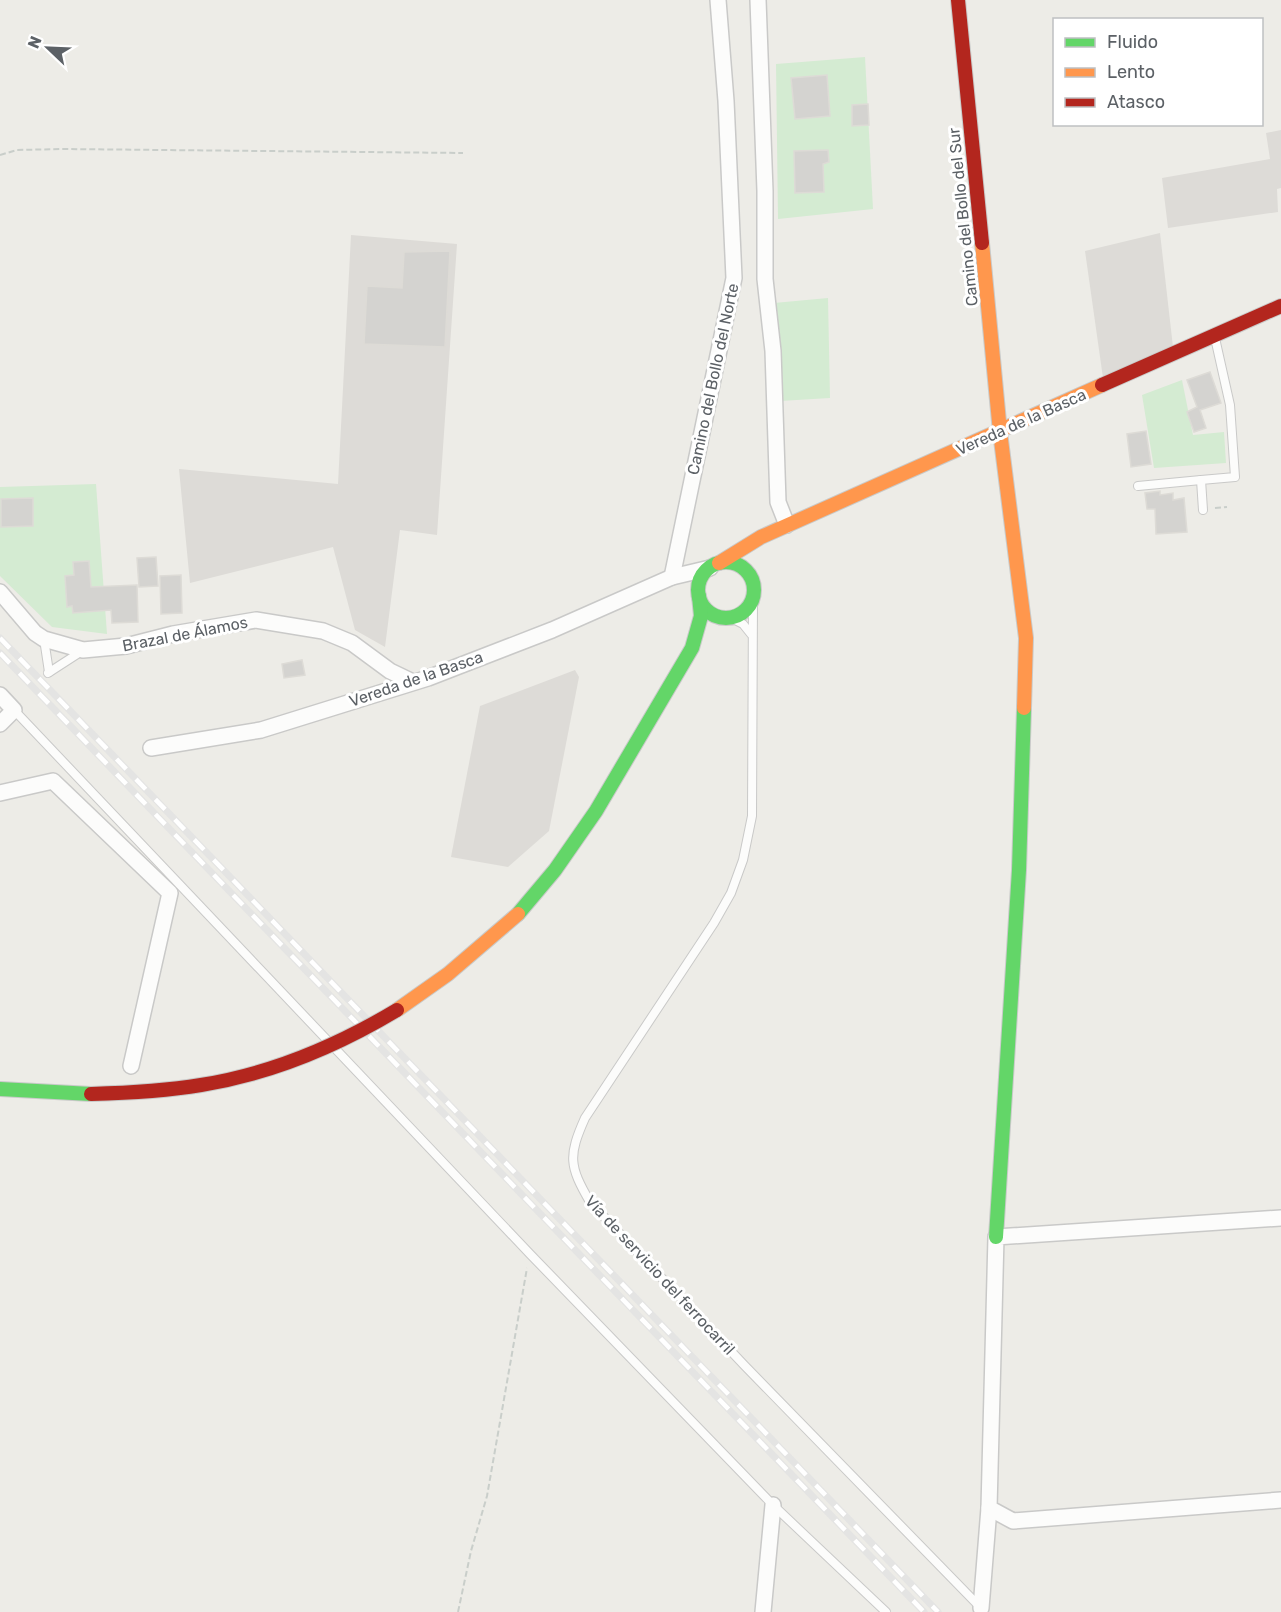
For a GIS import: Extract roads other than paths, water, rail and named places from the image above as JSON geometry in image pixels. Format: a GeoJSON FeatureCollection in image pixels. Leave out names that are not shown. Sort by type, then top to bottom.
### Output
{"type":"FeatureCollection","features":[{"type":"Feature","properties":{"kind":"street","name":"Camino del Bollo del Norte"},"geometry":{"type":"LineString","coordinates":[[672,577],[734,278],[726,101],[718,0]]}},
{"type":"Feature","properties":{"kind":"street"},"geometry":{"type":"LineString","coordinates":[[758,0],[765,192],[765,279],[773,351],[778,502],[787,525]]}},
{"type":"Feature","properties":{"kind":"street","name":"Camino del Bollo del Sur"},"geometry":{"type":"LineString","coordinates":[[958,0],[1000,432],[1026,638],[1019,870],[996,1237]]}},
{"type":"Feature","properties":{"kind":"street","name":"Vereda de la Basca"},"geometry":{"type":"LineString","coordinates":[[151,748],[261,730],[428,678],[552,630],[672,577],[714,566],[760,537],[1281,306]]}},
{"type":"Feature","properties":{"kind":"street"},"geometry":{"type":"LineString","coordinates":[[0,1089],[91,1094],[134,1093],[204,1085],[270,1067],[330,1046],[370,1027],[430,989],[482,948],[518,914],[555,870],[596,811],[692,648],[709,630],[746,610],[753,599],[751,555],[760,537]]}},
{"type":"Feature","properties":{"kind":"street"},"geometry":{"type":"LineString","coordinates":[[692,648],[701,616],[700,580],[714,566],[737,564],[751,576]]}},
{"type":"Feature","properties":{"kind":"street"},"geometry":{"type":"LineString","coordinates":[[672,577],[684,580],[699,592],[702,604],[712,615],[729,618]]}},
{"type":"Feature","properties":{"kind":"street","name":"Brazal de Álamos"},"geometry":{"type":"LineString","coordinates":[[0,592],[35,633],[44,639],[83,650],[126,646],[173,634],[256,620],[323,631],[352,643],[390,671],[413,682]]}},
{"type":"Feature","properties":{"kind":"street"},"geometry":{"type":"LineString","coordinates":[[0,696],[14,710],[0,724]]}},
{"type":"Feature","properties":{"kind":"street"},"geometry":{"type":"LineString","coordinates":[[0,793],[53,781],[170,893],[131,1066]]}},
{"type":"Feature","properties":{"kind":"street"},"geometry":{"type":"LineString","coordinates":[[983,1610],[989,1508],[996,1237],[1281,1218]]}},
{"type":"Feature","properties":{"kind":"street"},"geometry":{"type":"LineString","coordinates":[[989,1508],[1012,1521],[1281,1500]]}},
{"type":"Feature","properties":{"kind":"street"},"geometry":{"type":"LineString","coordinates":[[763,1612],[773,1505]]}},
{"type":"Feature","properties":{"kind":"lane"},"geometry":{"type":"LineString","coordinates":[[1138,486],[1235,477],[1230,405],[1214,335]]}},
{"type":"Feature","properties":{"kind":"lane"},"geometry":{"type":"LineString","coordinates":[[1201,480],[1203,510]]}},
{"type":"Feature","properties":{"kind":"lane","name":"Vía de servicio del ferrocarril"},"geometry":{"type":"LineString","coordinates":[[753,599],[752,816],[743,860],[731,892],[714,923],[585,1118],[576,1139],[572,1159],[576,1179],[590,1202],[745,1366],[983,1610]]}},
{"type":"Feature","properties":{"kind":"lane"},"geometry":{"type":"LineString","coordinates":[[729,618],[743,624],[752,636]]}},
{"type":"Feature","properties":{"kind":"lane"},"geometry":{"type":"LineString","coordinates":[[44,639],[49,673],[83,650]]}},
{"type":"Feature","properties":{"kind":"lane"},"geometry":{"type":"LineString","coordinates":[[14,710],[530,1254],[773,1505],[886,1612]]}},
{"type":"Feature","properties":{"kind":"railway"},"geometry":{"type":"LineString","coordinates":[[0,638],[938,1612]]}},
{"type":"Feature","properties":{"kind":"railway"},"geometry":{"type":"LineString","coordinates":[[0,653],[924,1612]]}}]}
